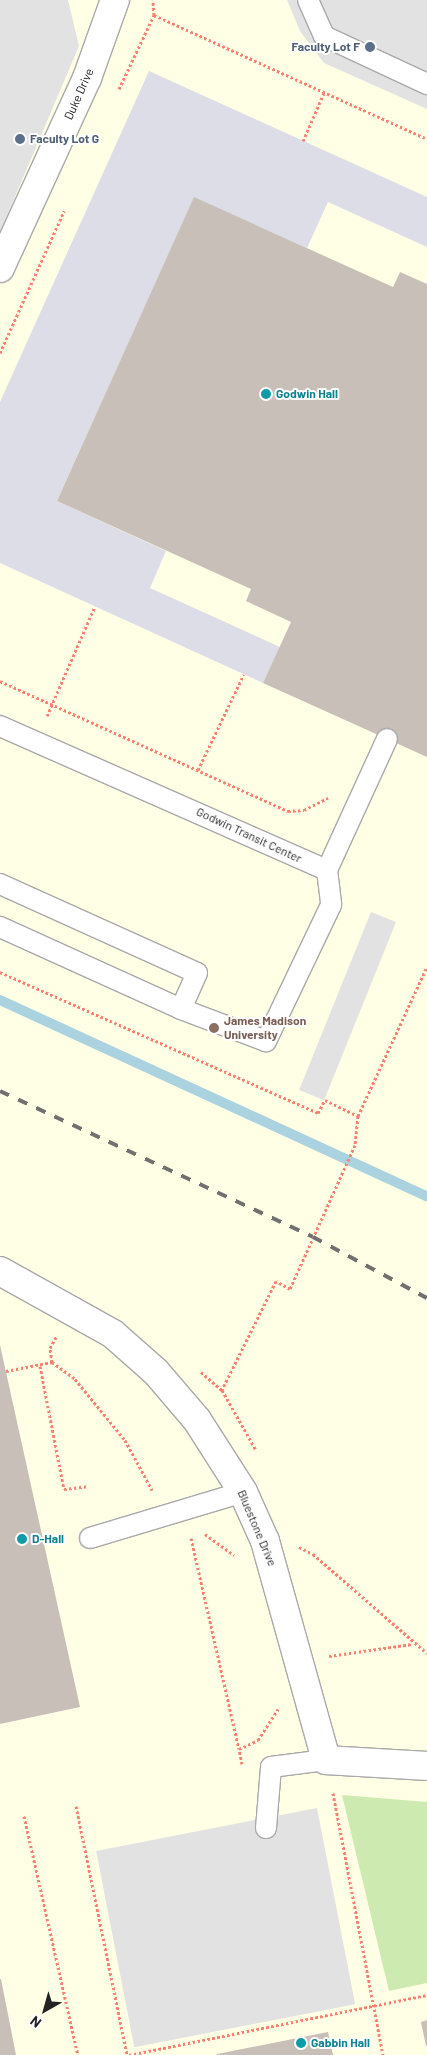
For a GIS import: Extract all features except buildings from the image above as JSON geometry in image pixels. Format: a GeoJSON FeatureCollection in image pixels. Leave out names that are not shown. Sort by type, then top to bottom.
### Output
{"type":"FeatureCollection","features":[{"type":"Feature","properties":{"kind":"street","name":"Duke Drive"},"geometry":{"type":"LineString","coordinates":[[0,268],[87,78],[115,0]]}},
{"type":"Feature","properties":{"kind":"street","name":"Bluestone Drive"},"geometry":{"type":"LineString","coordinates":[[0,1271],[113,1334],[156,1372],[197,1420],[243,1492],[282,1593],[326,1760]]}},
{"type":"Feature","properties":{"kind":"street"},"geometry":{"type":"LineString","coordinates":[[326,1760],[427,1766]]}},
{"type":"Feature","properties":{"kind":"lane"},"geometry":{"type":"LineString","coordinates":[[308,0],[324,36],[427,84]]}},
{"type":"Feature","properties":{"kind":"lane","name":"Godwin Transit Center"},"geometry":{"type":"LineString","coordinates":[[0,726],[327,870]]}},
{"type":"Feature","properties":{"kind":"lane"},"geometry":{"type":"LineString","coordinates":[[0,927],[181,1009],[266,1042],[331,905],[327,870],[386,738]]}},
{"type":"Feature","properties":{"kind":"lane"},"geometry":{"type":"LineString","coordinates":[[0,884],[197,973],[181,1009]]}},
{"type":"Feature","properties":{"kind":"lane"},"geometry":{"type":"LineString","coordinates":[[90,1538],[182,1517],[243,1492]]}},
{"type":"Feature","properties":{"kind":"lane"},"geometry":{"type":"LineString","coordinates":[[266,1828],[271,1767],[326,1760]]}},
{"type":"Feature","properties":{"kind":"path"},"geometry":{"type":"LineString","coordinates":[[154,15],[427,139]]}},
{"type":"Feature","properties":{"kind":"path"},"geometry":{"type":"LineString","coordinates":[[303,141],[324,93]]}},
{"type":"Feature","properties":{"kind":"path"},"geometry":{"type":"LineString","coordinates":[[36,741],[95,606]]}},
{"type":"Feature","properties":{"kind":"path"},"geometry":{"type":"LineString","coordinates":[[198,770],[244,674]]}},
{"type":"Feature","properties":{"kind":"path"},"geometry":{"type":"LineString","coordinates":[[0,681],[288,811],[321,804],[336,792]]}},
{"type":"Feature","properties":{"kind":"path"},"geometry":{"type":"LineString","coordinates":[[222,1390],[276,1281],[290,1289],[355,1145],[358,1116],[427,967]]}},
{"type":"Feature","properties":{"kind":"path"},"geometry":{"type":"LineString","coordinates":[[0,972],[318,1113],[325,1100],[358,1116]]}},
{"type":"Feature","properties":{"kind":"path"},"geometry":{"type":"LineString","coordinates":[[60,1330],[50,1348],[52,1362],[104,1409],[125,1440],[146,1486],[182,1517],[240,1559]]}},
{"type":"Feature","properties":{"kind":"path"},"geometry":{"type":"LineString","coordinates":[[6,1371],[40,1366],[52,1362]]}},
{"type":"Feature","properties":{"kind":"path"},"geometry":{"type":"LineString","coordinates":[[40,1366],[64,1490],[87,1486]]}},
{"type":"Feature","properties":{"kind":"path"},"geometry":{"type":"LineString","coordinates":[[182,1517],[244,1772]]}},
{"type":"Feature","properties":{"kind":"path"},"geometry":{"type":"LineString","coordinates":[[292,1544],[295,1553]]}},
{"type":"Feature","properties":{"kind":"path"},"geometry":{"type":"LineString","coordinates":[[325,1646],[328,1656],[412,1644]]}},
{"type":"Feature","properties":{"kind":"path"},"geometry":{"type":"LineString","coordinates":[[239,1749],[258,1740],[271,1725],[277,1699]]}},
{"type":"Feature","properties":{"kind":"path"},"geometry":{"type":"LineString","coordinates":[[326,1760],[383,2055]]}},
{"type":"Feature","properties":{"kind":"path"},"geometry":{"type":"LineString","coordinates":[[76,1806],[128,2055],[427,1995]]}},
{"type":"Feature","properties":{"kind":"path"},"geometry":{"type":"LineString","coordinates":[[24,1816],[78,2055]]}},
{"type":"Feature","properties":{"kind":"shaded area","name":"James Madison University"},"geometry":{"type":"Polygon","coordinates":[[[0,0],[427,0],[427,2055],[0,2055],[0,0]]]}},
{"type":"Feature","properties":{"kind":"shaded area","name":"Faculty Lot G"},"geometry":{"type":"Polygon","coordinates":[[[0,0],[68,0],[79,46],[0,232],[0,0]]]}},
{"type":"Feature","properties":{"kind":"shaded area","name":"Faculty Lot F"},"geometry":{"type":"Polygon","coordinates":[[[287,0],[427,0],[427,109],[324,63],[300,31],[287,0]]]}},
{"type":"Feature","properties":{"kind":"shaded area"},"geometry":{"type":"Polygon","coordinates":[[[149,71],[427,197],[427,247],[328,202],[307,248],[194,198],[57,501],[166,551],[150,588],[280,647],[263,683],[0,563],[0,402],[149,71]]]}},
{"type":"Feature","properties":{"kind":"shaded area"},"geometry":{"type":"Polygon","coordinates":[[[371,912],[396,922],[324,1100],[299,1090],[371,912]]]}},
{"type":"Feature","properties":{"kind":"shaded area"},"geometry":{"type":"Polygon","coordinates":[[[317,1808],[355,2004],[134,2047],[96,1851],[317,1808]]]}},
{"type":"Feature","properties":{"kind":"green space"},"geometry":{"type":"Polygon","coordinates":[[[342,1795],[427,1802],[427,1983],[389,1991],[342,1795]]]}},
{"type":"Feature","properties":{"kind":"waterway"},"geometry":{"type":"LineString","coordinates":[[0,1000],[427,1196]]}},
{"type":"Feature","properties":{"kind":"railway"},"geometry":{"type":"LineString","coordinates":[[0,1091],[313,1237],[427,1298]]}},
{"type":"Feature","properties":{"kind":"place","name":"Faculty Lot F"},"geometry":{"type":"Point","coordinates":[370,47]}},
{"type":"Feature","properties":{"kind":"place","name":"Faculty Lot G"},"geometry":{"type":"Point","coordinates":[20,139]}},
{"type":"Feature","properties":{"kind":"place","name":"Godwin Hall"},"geometry":{"type":"Point","coordinates":[266,394]}},
{"type":"Feature","properties":{"kind":"place","name":"James Madison University"},"geometry":{"type":"Point","coordinates":[214,1028]}},
{"type":"Feature","properties":{"kind":"place","name":"D-Hall"},"geometry":{"type":"Point","coordinates":[22,1539]}},
{"type":"Feature","properties":{"kind":"place","name":"Gabbin Hall"},"geometry":{"type":"Point","coordinates":[301,2043]}}]}
